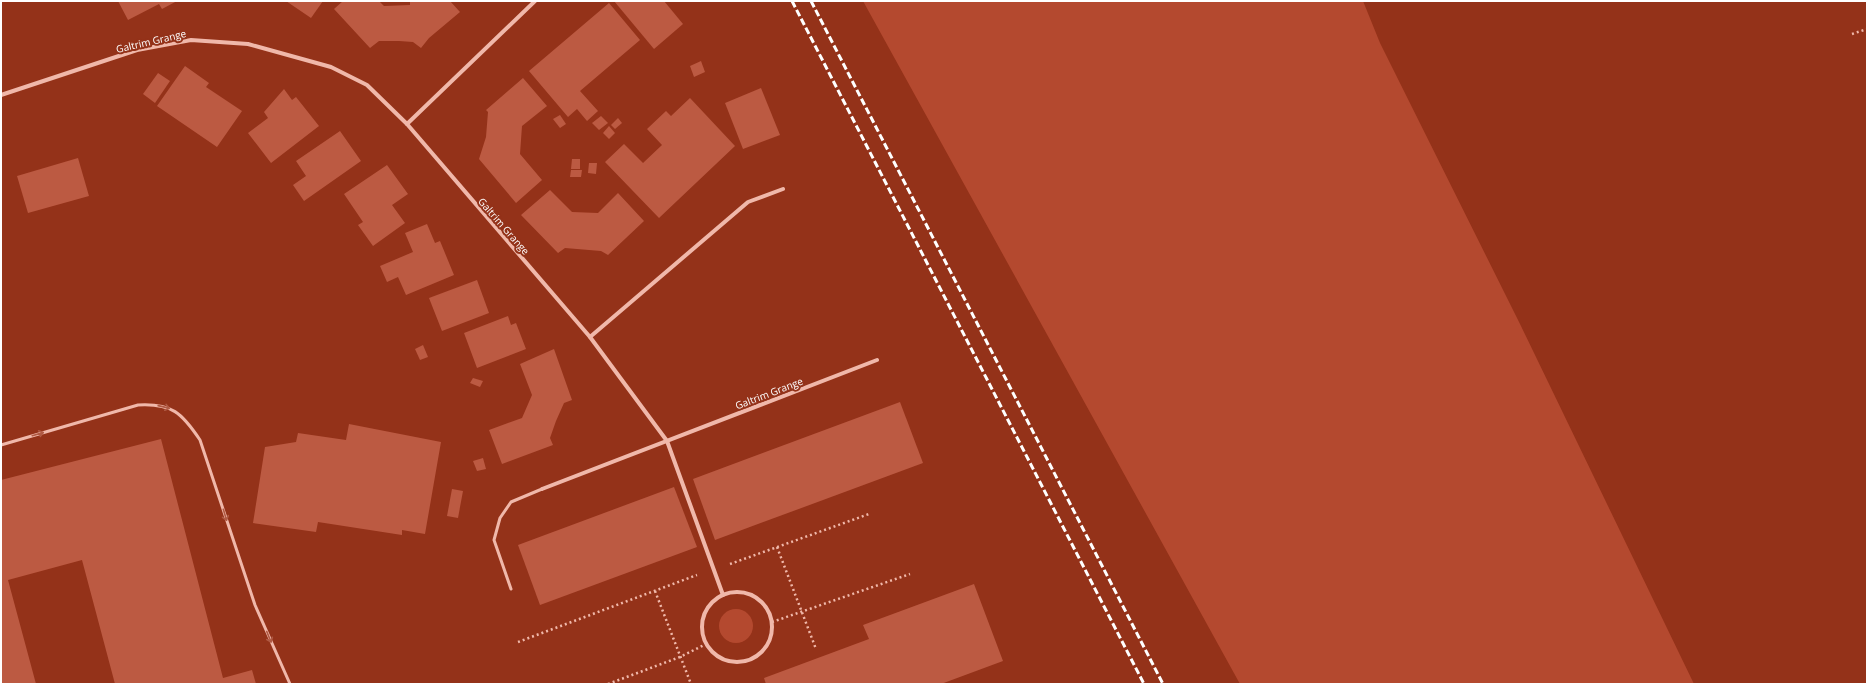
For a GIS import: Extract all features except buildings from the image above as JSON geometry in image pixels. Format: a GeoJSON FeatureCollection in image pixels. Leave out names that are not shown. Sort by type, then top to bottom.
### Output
{"type":"FeatureCollection","features":[{"type":"Feature","properties":{"kind":"street"},"geometry":{"type":"LineString","coordinates":[[407,124],[535,1]]}},
{"type":"Feature","properties":{"kind":"street","name":"Galtrim Grange"},"geometry":{"type":"LineString","coordinates":[[1,95],[137,50],[191,40],[248,44],[331,67],[367,85],[407,124],[590,337],[667,441],[723,595]]}},
{"type":"Feature","properties":{"kind":"street"},"geometry":{"type":"LineString","coordinates":[[590,337],[748,202],[783,189]]}},
{"type":"Feature","properties":{"kind":"street","name":"Galtrim Grange"},"geometry":{"type":"LineString","coordinates":[[542,489],[877,360]]}},
{"type":"Feature","properties":{"kind":"street"},"geometry":{"type":"LineString","coordinates":[[735,592],[747,593],[757,598],[765,606],[771,616],[773,627],[771,639],[766,649],[757,657],[746,662],[735,663],[723,660],[713,654],[706,644],[702,633],[702,621],[706,610],[714,601],[723,595],[735,592]]}},
{"type":"Feature","properties":{"kind":"lane"},"geometry":{"type":"LineString","coordinates":[[1,445],[138,405],[152,404],[171,408],[187,420],[200,440],[255,605],[290,684]]}},
{"type":"Feature","properties":{"kind":"lane"},"geometry":{"type":"LineString","coordinates":[[511,589],[494,540],[500,518],[510,502],[542,489]]}},
{"type":"Feature","properties":{"kind":"path"},"geometry":{"type":"LineString","coordinates":[[1852,34],[1867,29]]}},
{"type":"Feature","properties":{"kind":"path"},"geometry":{"type":"LineString","coordinates":[[518,642],[714,569],[869,514]]}},
{"type":"Feature","properties":{"kind":"path"},"geometry":{"type":"LineString","coordinates":[[777,547],[800,611],[816,649]]}},
{"type":"Feature","properties":{"kind":"path"},"geometry":{"type":"LineString","coordinates":[[772,622],[910,574]]}},
{"type":"Feature","properties":{"kind":"path"},"geometry":{"type":"LineString","coordinates":[[655,591],[691,684]]}},
{"type":"Feature","properties":{"kind":"path"},"geometry":{"type":"LineString","coordinates":[[608,684],[680,657],[706,644]]}},
{"type":"Feature","properties":{"kind":"shaded area"},"geometry":{"type":"Polygon","coordinates":[[[863,1],[1363,1],[1380,43],[1520,324],[1694,684],[1240,684],[863,1]]]}},
{"type":"Feature","properties":{"kind":"shaded area"},"geometry":{"type":"Polygon","coordinates":[[[739,609],[748,614],[752,619],[752,633],[748,638],[743,642],[733,643],[729,642],[720,633],[719,623],[720,619],[729,610],[739,609]]]}},
{"type":"Feature","properties":{"kind":"railway"},"geometry":{"type":"LineString","coordinates":[[792,1],[1144,684]]}},
{"type":"Feature","properties":{"kind":"railway"},"geometry":{"type":"LineString","coordinates":[[811,1],[1163,684]]}}]}
